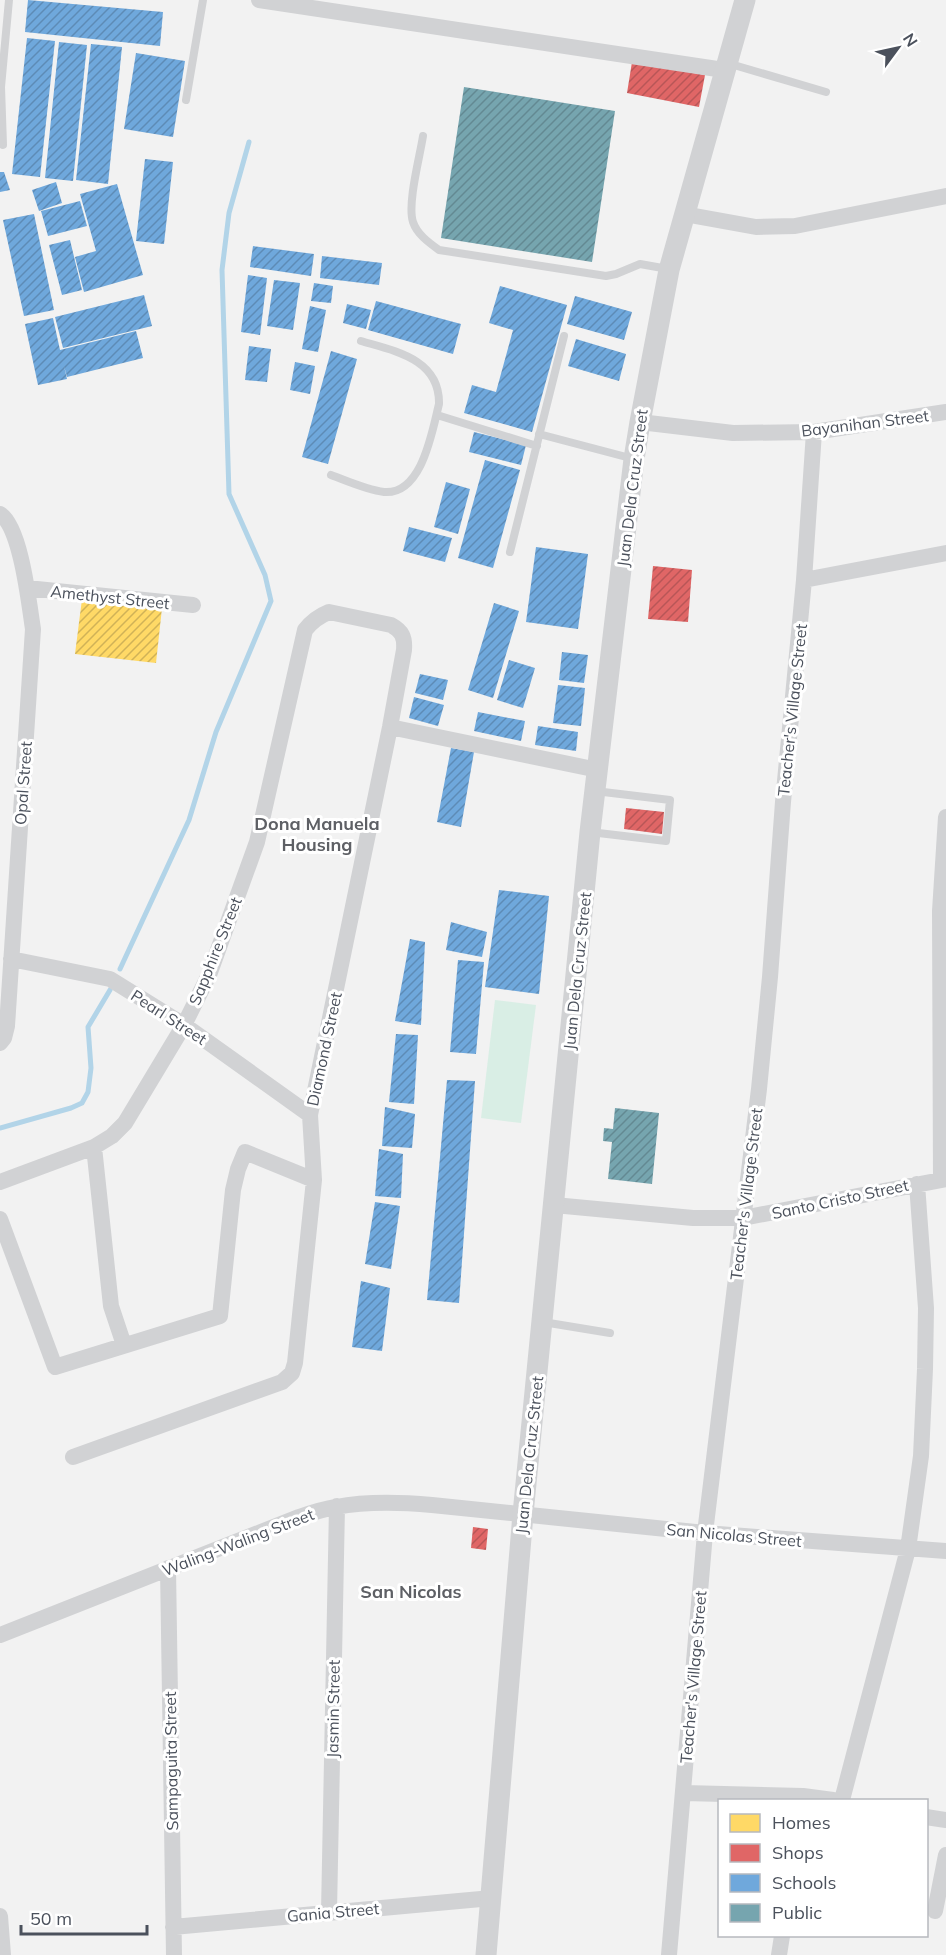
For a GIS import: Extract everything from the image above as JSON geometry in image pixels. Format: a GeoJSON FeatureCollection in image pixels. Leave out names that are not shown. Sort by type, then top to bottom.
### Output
{"type":"FeatureCollection","features":[{"type":"Feature","properties":{"kind":"street"},"geometry":{"type":"LineString","coordinates":[[259,0],[725,67]]}},
{"type":"Feature","properties":{"kind":"street","name":"Juan Dela Cruz Street"},"geometry":{"type":"LineString","coordinates":[[486,1955],[523,1514],[594,791],[634,459],[669,270],[745,0]]}},
{"type":"Feature","properties":{"kind":"street"},"geometry":{"type":"LineString","coordinates":[[684,214],[756,226],[795,226],[946,196]]}},
{"type":"Feature","properties":{"kind":"street","name":"Bayanihan Street"},"geometry":{"type":"LineString","coordinates":[[640,422],[733,433],[814,432],[946,412]]}},
{"type":"Feature","properties":{"kind":"street","name":"Teacher's Village Street"},"geometry":{"type":"LineString","coordinates":[[669,1955],[705,1533],[759,1089],[770,977],[783,802],[804,580],[814,432]]}},
{"type":"Feature","properties":{"kind":"street","name":"Opal Street"},"geometry":{"type":"LineString","coordinates":[[0,1043],[7,1026],[33,629],[27,588],[16,541],[5,518]]}},
{"type":"Feature","properties":{"kind":"street"},"geometry":{"type":"LineString","coordinates":[[804,580],[946,554]]}},
{"type":"Feature","properties":{"kind":"street","name":"Amethyst Street"},"geometry":{"type":"LineString","coordinates":[[27,588],[193,605]]}},
{"type":"Feature","properties":{"kind":"street","name":"Sapphire Street"},"geometry":{"type":"LineString","coordinates":[[0,1182],[94,1147],[112,1136],[125,1123],[184,1025],[209,975],[257,842],[306,630],[311,622],[329,612],[391,625],[400,630],[405,639]]}},
{"type":"Feature","properties":{"kind":"street","name":"Diamond Street"},"geometry":{"type":"LineString","coordinates":[[73,1457],[273,1386],[292,1373],[296,1363],[314,1180],[310,1115],[390,727],[405,639]]}},
{"type":"Feature","properties":{"kind":"street"},"geometry":{"type":"LineString","coordinates":[[390,727],[598,770]]}},
{"type":"Feature","properties":{"kind":"street"},"geometry":{"type":"LineString","coordinates":[[944,1180],[943,911],[946,817]]}},
{"type":"Feature","properties":{"kind":"street","name":"Pearl Street"},"geometry":{"type":"LineString","coordinates":[[11,959],[110,979],[184,1025],[310,1115]]}},
{"type":"Feature","properties":{"kind":"street"},"geometry":{"type":"LineString","coordinates":[[94,1147],[111,1306],[124,1345]]}},
{"type":"Feature","properties":{"kind":"street"},"geometry":{"type":"LineString","coordinates":[[0,1219],[56,1367],[220,1316],[233,1190],[245,1152],[314,1180]]}},
{"type":"Feature","properties":{"kind":"street","name":"Santo Cristo Street"},"geometry":{"type":"LineString","coordinates":[[554,1205],[693,1218],[743,1218],[944,1180]]}},
{"type":"Feature","properties":{"kind":"street"},"geometry":{"type":"LineString","coordinates":[[842,1799],[908,1549],[921,1456],[926,1308],[917,1184]]}},
{"type":"Feature","properties":{"kind":"street","name":"Waling-Waling Street"},"geometry":{"type":"LineString","coordinates":[[0,1635],[299,1517],[337,1506],[398,1502],[523,1514]]}},
{"type":"Feature","properties":{"kind":"street","name":"Jasmin Street"},"geometry":{"type":"LineString","coordinates":[[329,1912],[337,1506]]}},
{"type":"Feature","properties":{"kind":"street","name":"San Nicolas Street"},"geometry":{"type":"LineString","coordinates":[[523,1514],[705,1533],[946,1551]]}},
{"type":"Feature","properties":{"kind":"street","name":"Sampaguita Street"},"geometry":{"type":"LineString","coordinates":[[168,1568],[174,1955]]}},
{"type":"Feature","properties":{"kind":"street"},"geometry":{"type":"LineString","coordinates":[[684,1793],[803,1796],[826,1799]]}},
{"type":"Feature","properties":{"kind":"street"},"geometry":{"type":"LineString","coordinates":[[928,1817],[946,1820]]}},
{"type":"Feature","properties":{"kind":"street"},"geometry":{"type":"LineString","coordinates":[[936,1911],[946,1855]]}},
{"type":"Feature","properties":{"kind":"street","name":"Gania Street"},"geometry":{"type":"LineString","coordinates":[[173,1927],[492,1899]]}},
{"type":"Feature","properties":{"kind":"street"},"geometry":{"type":"LineString","coordinates":[[0,1916],[3,1955]]}},
{"type":"Feature","properties":{"kind":"street"},"geometry":{"type":"LineString","coordinates":[[779,1955],[782,1937]]}},
{"type":"Feature","properties":{"kind":"lane"},"geometry":{"type":"LineString","coordinates":[[3,145],[1,87],[9,0]]}},
{"type":"Feature","properties":{"kind":"lane"},"geometry":{"type":"LineString","coordinates":[[186,100],[203,0]]}},
{"type":"Feature","properties":{"kind":"lane"},"geometry":{"type":"LineString","coordinates":[[725,67],[826,92]]}},
{"type":"Feature","properties":{"kind":"lane"},"geometry":{"type":"LineString","coordinates":[[423,136],[411,208],[412,220],[422,236],[438,250],[606,276],[640,264],[669,270]]}},
{"type":"Feature","properties":{"kind":"lane"},"geometry":{"type":"LineString","coordinates":[[510,552],[564,336]]}},
{"type":"Feature","properties":{"kind":"lane"},"geometry":{"type":"LineString","coordinates":[[331,475],[382,491],[393,492],[406,486],[421,467],[436,415],[439,394],[428,371],[416,360],[403,353],[361,341]]}},
{"type":"Feature","properties":{"kind":"lane"},"geometry":{"type":"LineString","coordinates":[[436,415],[537,446]]}},
{"type":"Feature","properties":{"kind":"lane"},"geometry":{"type":"LineString","coordinates":[[540,434],[634,459]]}},
{"type":"Feature","properties":{"kind":"lane"},"geometry":{"type":"LineString","coordinates":[[590,832],[666,841],[670,800],[594,791]]}},
{"type":"Feature","properties":{"kind":"lane"},"geometry":{"type":"LineString","coordinates":[[542,1322],[610,1333]]}},
{"type":"Feature","properties":{"kind":"green space"},"geometry":{"type":"Polygon","coordinates":[[[495,1000],[536,1005],[521,1123],[481,1118],[495,1000]]]}},
{"type":"Feature","properties":{"kind":"building: Homes"},"geometry":{"type":"Polygon","coordinates":[[[82,599],[162,608],[156,663],[75,654],[82,599]]]}},
{"type":"Feature","properties":{"kind":"building: Shops"},"geometry":{"type":"Polygon","coordinates":[[[632,62],[705,75],[699,107],[627,93],[632,62]]]}},
{"type":"Feature","properties":{"kind":"building: Shops"},"geometry":{"type":"Polygon","coordinates":[[[653,566],[692,570],[688,622],[648,619],[653,566]]]}},
{"type":"Feature","properties":{"kind":"building: Shops"},"geometry":{"type":"Polygon","coordinates":[[[626,808],[664,812],[662,834],[624,829],[626,808]]]}},
{"type":"Feature","properties":{"kind":"building: Shops"},"geometry":{"type":"Polygon","coordinates":[[[473,1527],[488,1529],[486,1550],[471,1548],[473,1527]]]}},
{"type":"Feature","properties":{"kind":"building: Schools"},"geometry":{"type":"Polygon","coordinates":[[[28,0],[163,12],[160,46],[25,32],[28,0]]]}},
{"type":"Feature","properties":{"kind":"building: Schools"},"geometry":{"type":"Polygon","coordinates":[[[27,38],[55,41],[40,177],[12,174],[27,38]]]}},
{"type":"Feature","properties":{"kind":"building: Schools"},"geometry":{"type":"Polygon","coordinates":[[[59,42],[87,45],[73,181],[45,178],[59,42]]]}},
{"type":"Feature","properties":{"kind":"building: Schools"},"geometry":{"type":"Polygon","coordinates":[[[91,44],[122,47],[108,184],[76,180],[91,44]]]}},
{"type":"Feature","properties":{"kind":"building: Schools"},"geometry":{"type":"Polygon","coordinates":[[[136,53],[185,61],[173,137],[124,129],[136,53]]]}},
{"type":"Feature","properties":{"kind":"building: Schools"},"geometry":{"type":"Polygon","coordinates":[[[145,159],[173,162],[164,244],[136,241],[145,159]]]}},
{"type":"Feature","properties":{"kind":"building: Schools"},"geometry":{"type":"Polygon","coordinates":[[[0,172],[4,172],[10,190],[0,192],[0,172]]]}},
{"type":"Feature","properties":{"kind":"building: Schools"},"geometry":{"type":"Polygon","coordinates":[[[56,182],[62,203],[39,211],[32,190],[56,182]]]}},
{"type":"Feature","properties":{"kind":"building: Schools"},"geometry":{"type":"Polygon","coordinates":[[[117,184],[143,275],[84,292],[75,257],[96,251],[80,194],[117,184]]]}},
{"type":"Feature","properties":{"kind":"building: Schools"},"geometry":{"type":"Polygon","coordinates":[[[80,201],[87,226],[48,236],[41,211],[80,201]]]}},
{"type":"Feature","properties":{"kind":"building: Schools"},"geometry":{"type":"Polygon","coordinates":[[[34,214],[54,310],[24,316],[3,220],[34,214]]]}},
{"type":"Feature","properties":{"kind":"building: Schools"},"geometry":{"type":"Polygon","coordinates":[[[70,240],[82,290],[62,295],[49,245],[70,240]]]}},
{"type":"Feature","properties":{"kind":"building: Schools"},"geometry":{"type":"Polygon","coordinates":[[[253,246],[314,254],[311,276],[250,267],[253,246]]]}},
{"type":"Feature","properties":{"kind":"building: Schools"},"geometry":{"type":"Polygon","coordinates":[[[322,256],[382,263],[379,285],[320,278],[322,256]]]}},
{"type":"Feature","properties":{"kind":"building: Schools"},"geometry":{"type":"Polygon","coordinates":[[[248,275],[267,278],[260,335],[241,332],[248,275]]]}},
{"type":"Feature","properties":{"kind":"building: Schools"},"geometry":{"type":"Polygon","coordinates":[[[274,280],[300,283],[293,330],[267,326],[274,280]]]}},
{"type":"Feature","properties":{"kind":"building: Schools"},"geometry":{"type":"Polygon","coordinates":[[[314,283],[333,286],[331,303],[311,301],[314,283]]]}},
{"type":"Feature","properties":{"kind":"building: Schools"},"geometry":{"type":"Polygon","coordinates":[[[500,286],[567,305],[532,432],[464,413],[472,385],[496,392],[513,330],[489,323],[500,286]]]}},
{"type":"Feature","properties":{"kind":"building: Schools"},"geometry":{"type":"Polygon","coordinates":[[[144,295],[152,326],[63,348],[55,317],[144,295]]]}},
{"type":"Feature","properties":{"kind":"building: Schools"},"geometry":{"type":"Polygon","coordinates":[[[575,296],[632,312],[624,340],[567,324],[575,296]]]}},
{"type":"Feature","properties":{"kind":"building: Schools"},"geometry":{"type":"Polygon","coordinates":[[[376,301],[461,324],[453,354],[368,330],[376,301]]]}},
{"type":"Feature","properties":{"kind":"building: Schools"},"geometry":{"type":"Polygon","coordinates":[[[347,304],[371,310],[366,329],[343,323],[347,304]]]}},
{"type":"Feature","properties":{"kind":"building: Schools"},"geometry":{"type":"Polygon","coordinates":[[[310,306],[326,310],[318,352],[302,349],[310,306]]]}},
{"type":"Feature","properties":{"kind":"building: Schools"},"geometry":{"type":"Polygon","coordinates":[[[53,318],[60,350],[136,331],[143,358],[67,377],[64,366],[67,379],[38,385],[25,324],[53,318]]]}},
{"type":"Feature","properties":{"kind":"building: Schools"},"geometry":{"type":"Polygon","coordinates":[[[576,339],[626,354],[619,381],[568,366],[576,339]]]}},
{"type":"Feature","properties":{"kind":"building: Schools"},"geometry":{"type":"Polygon","coordinates":[[[249,346],[271,349],[267,382],[245,380],[249,346]]]}},
{"type":"Feature","properties":{"kind":"building: Schools"},"geometry":{"type":"Polygon","coordinates":[[[331,351],[357,359],[328,464],[302,457],[331,351]]]}},
{"type":"Feature","properties":{"kind":"building: Schools"},"geometry":{"type":"Polygon","coordinates":[[[295,362],[315,366],[310,394],[290,390],[295,362]]]}},
{"type":"Feature","properties":{"kind":"building: Schools"},"geometry":{"type":"Polygon","coordinates":[[[474,432],[526,445],[521,465],[469,452],[474,432]]]}},
{"type":"Feature","properties":{"kind":"building: Schools"},"geometry":{"type":"Polygon","coordinates":[[[485,460],[520,470],[493,568],[458,558],[485,460]]]}},
{"type":"Feature","properties":{"kind":"building: Schools"},"geometry":{"type":"Polygon","coordinates":[[[446,482],[470,489],[458,534],[434,527],[446,482]]]}},
{"type":"Feature","properties":{"kind":"building: Schools"},"geometry":{"type":"Polygon","coordinates":[[[409,527],[452,538],[445,562],[403,551],[409,527]]]}},
{"type":"Feature","properties":{"kind":"building: Schools"},"geometry":{"type":"Polygon","coordinates":[[[536,547],[588,554],[578,629],[526,622],[536,547]]]}},
{"type":"Feature","properties":{"kind":"building: Schools"},"geometry":{"type":"Polygon","coordinates":[[[494,603],[519,611],[493,698],[468,690],[494,603]]]}},
{"type":"Feature","properties":{"kind":"building: Schools"},"geometry":{"type":"Polygon","coordinates":[[[562,652],[588,655],[584,683],[559,680],[562,652]]]}},
{"type":"Feature","properties":{"kind":"building: Schools"},"geometry":{"type":"Polygon","coordinates":[[[509,660],[535,668],[523,708],[497,700],[509,660]]]}},
{"type":"Feature","properties":{"kind":"building: Schools"},"geometry":{"type":"Polygon","coordinates":[[[420,674],[448,680],[443,700],[415,693],[420,674]]]}},
{"type":"Feature","properties":{"kind":"building: Schools"},"geometry":{"type":"Polygon","coordinates":[[[558,685],[585,688],[581,726],[553,723],[558,685]]]}},
{"type":"Feature","properties":{"kind":"building: Schools"},"geometry":{"type":"Polygon","coordinates":[[[414,697],[444,705],[438,726],[409,718],[414,697]]]}},
{"type":"Feature","properties":{"kind":"building: Schools"},"geometry":{"type":"Polygon","coordinates":[[[478,712],[525,721],[521,741],[474,731],[478,712]]]}},
{"type":"Feature","properties":{"kind":"building: Schools"},"geometry":{"type":"Polygon","coordinates":[[[538,726],[578,732],[576,751],[535,745],[538,726]]]}},
{"type":"Feature","properties":{"kind":"building: Schools"},"geometry":{"type":"Polygon","coordinates":[[[451,748],[474,752],[461,827],[437,822],[451,748]]]}},
{"type":"Feature","properties":{"kind":"building: Schools"},"geometry":{"type":"Polygon","coordinates":[[[499,890],[549,896],[539,994],[485,987],[499,890]]]}},
{"type":"Feature","properties":{"kind":"building: Schools"},"geometry":{"type":"Polygon","coordinates":[[[451,922],[487,932],[482,957],[446,950],[451,922]]]}},
{"type":"Feature","properties":{"kind":"building: Schools"},"geometry":{"type":"Polygon","coordinates":[[[410,939],[425,942],[421,1025],[395,1021],[410,939]]]}},
{"type":"Feature","properties":{"kind":"building: Schools"},"geometry":{"type":"Polygon","coordinates":[[[458,960],[484,962],[476,1054],[450,1052],[458,960]]]}},
{"type":"Feature","properties":{"kind":"building: Schools"},"geometry":{"type":"Polygon","coordinates":[[[396,1034],[418,1035],[414,1104],[389,1102],[396,1034]]]}},
{"type":"Feature","properties":{"kind":"building: Schools"},"geometry":{"type":"Polygon","coordinates":[[[447,1080],[475,1081],[459,1303],[427,1300],[447,1080]]]}},
{"type":"Feature","properties":{"kind":"building: Schools"},"geometry":{"type":"Polygon","coordinates":[[[385,1107],[415,1114],[412,1148],[382,1146],[385,1107]]]}},
{"type":"Feature","properties":{"kind":"building: Schools"},"geometry":{"type":"Polygon","coordinates":[[[379,1149],[403,1154],[401,1198],[375,1196],[379,1149]]]}},
{"type":"Feature","properties":{"kind":"building: Schools"},"geometry":{"type":"Polygon","coordinates":[[[375,1202],[400,1206],[391,1269],[365,1264],[375,1202]]]}},
{"type":"Feature","properties":{"kind":"building: Schools"},"geometry":{"type":"Polygon","coordinates":[[[361,1281],[390,1288],[382,1351],[352,1347],[361,1281]]]}},
{"type":"Feature","properties":{"kind":"building: Public"},"geometry":{"type":"Polygon","coordinates":[[[464,87],[615,111],[592,262],[441,238],[464,87]]]}},
{"type":"Feature","properties":{"kind":"building: Public"},"geometry":{"type":"Polygon","coordinates":[[[615,1108],[659,1113],[652,1184],[608,1179],[612,1142],[603,1141],[604,1128],[613,1129],[615,1108]]]}},
{"type":"Feature","properties":{"kind":"waterway"},"geometry":{"type":"LineString","coordinates":[[120,969],[189,820],[216,732],[271,601],[265,575],[229,494],[222,270],[229,213],[249,142]]}},
{"type":"Feature","properties":{"kind":"waterway"},"geometry":{"type":"LineString","coordinates":[[0,1128],[82,1103],[88,1092],[91,1068],[88,1027],[110,990]]}},
{"type":"Feature","properties":{"kind":"district","name":"Dona Manuela Housing"},"geometry":{"type":"Point","coordinates":[317,834]}},
{"type":"Feature","properties":{"kind":"district","name":"San Nicolas"},"geometry":{"type":"Point","coordinates":[411,1592]}}]}
